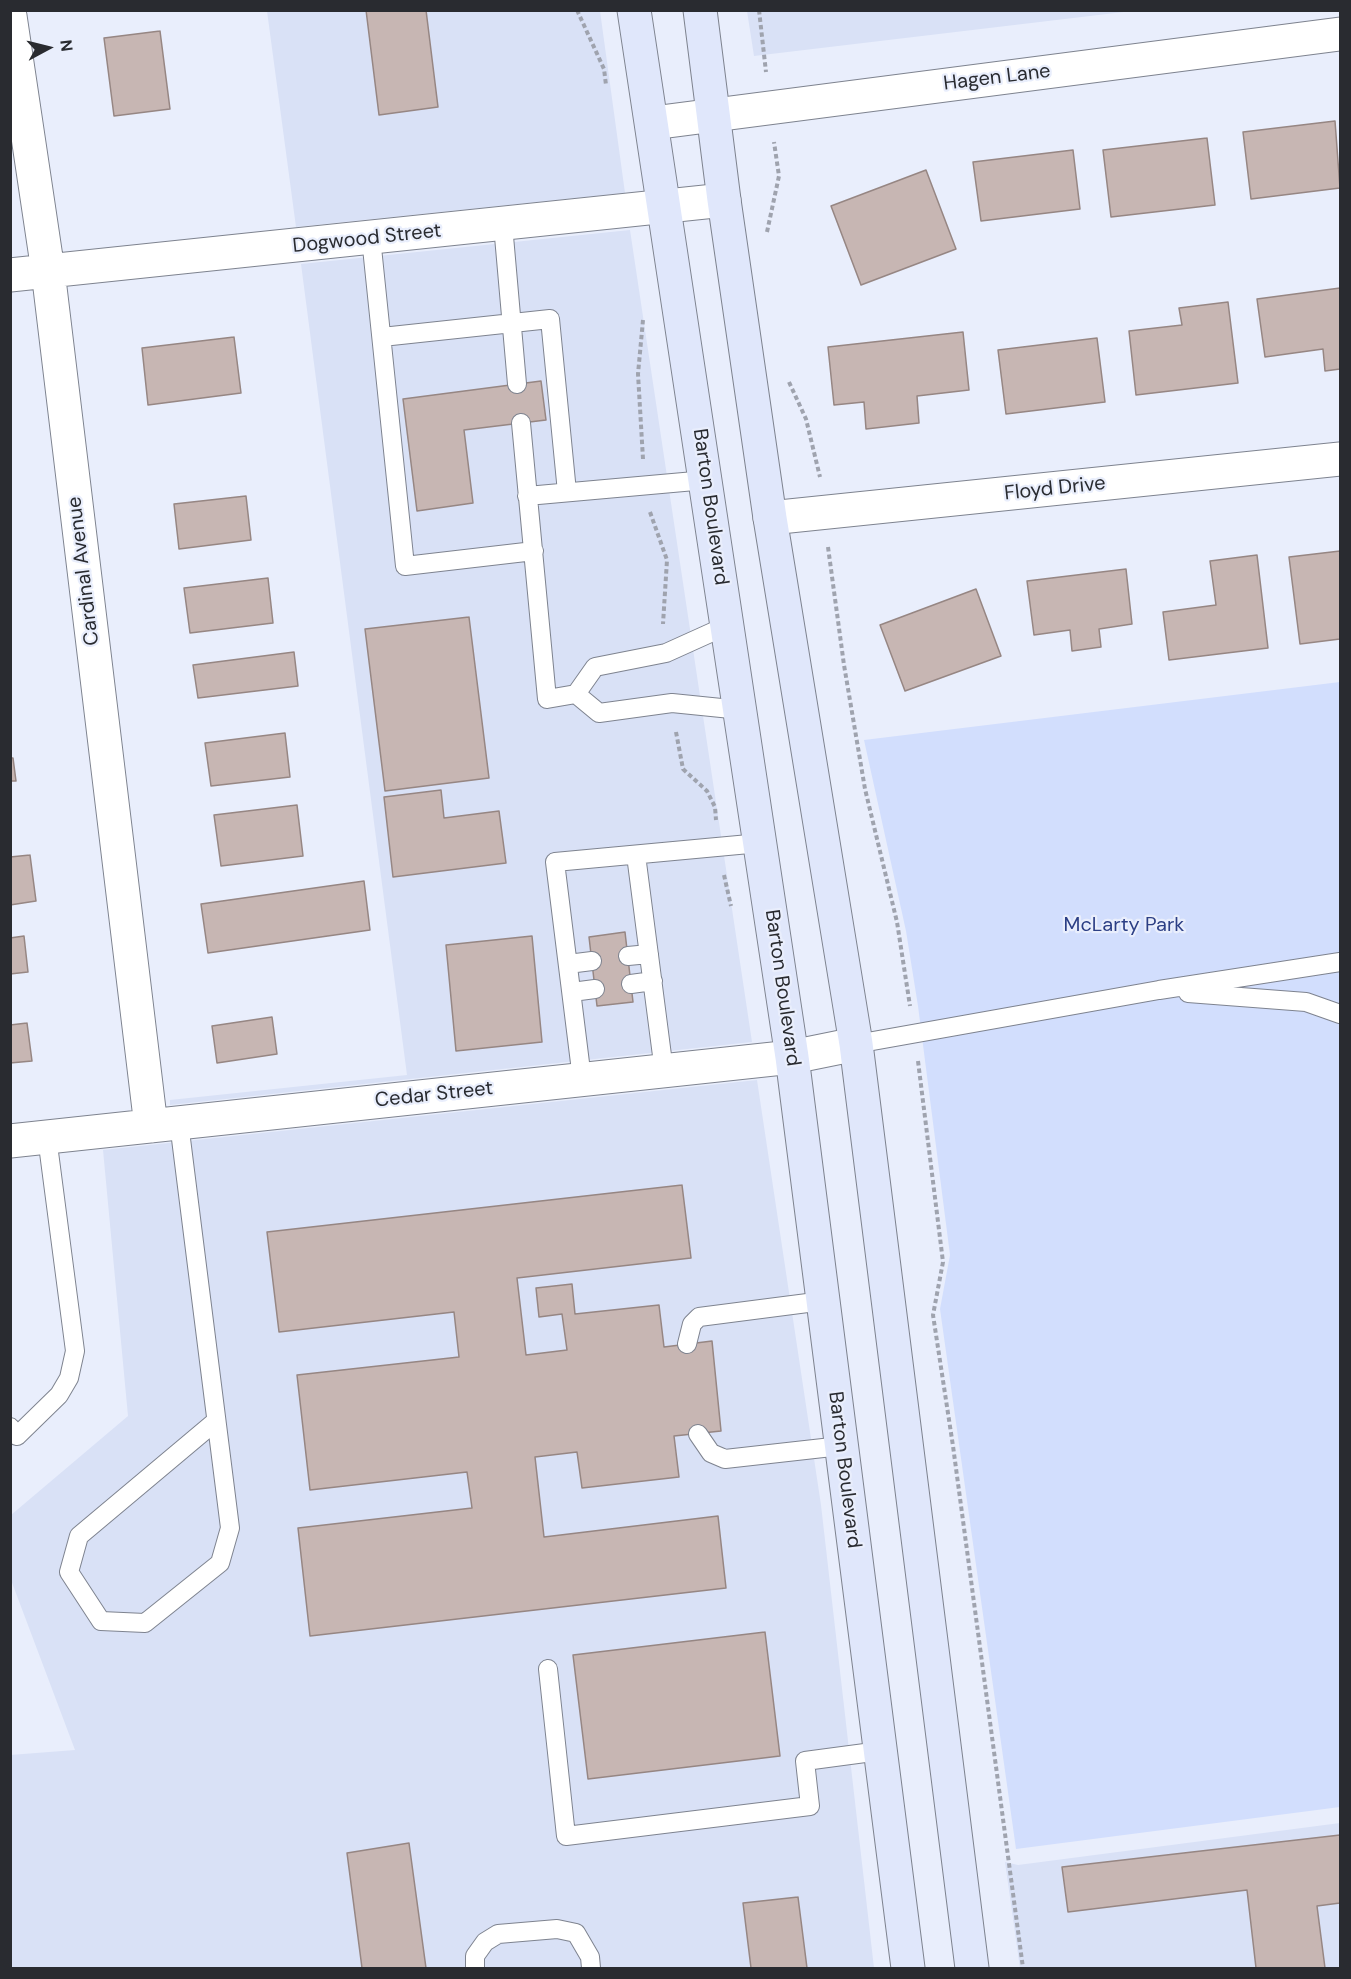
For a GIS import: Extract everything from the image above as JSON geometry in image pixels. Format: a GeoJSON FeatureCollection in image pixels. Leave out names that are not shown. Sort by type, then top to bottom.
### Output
{"type":"FeatureCollection","features":[{"type":"Feature","properties":{"kind":"main road","name":"Barton Boulevard"},"geometry":{"type":"LineString","coordinates":[[634,10],[653,123],[792,1057],[908,1968]]}},
{"type":"Feature","properties":{"kind":"main road"},"geometry":{"type":"LineString","coordinates":[[700,10],[724,200],[770,518],[856,1044],[972,1968]]}},
{"type":"Feature","properties":{"kind":"street","name":"Cardinal Avenue"},"geometry":{"type":"LineString","coordinates":[[10,16],[48,271],[165,1124]]}},
{"type":"Feature","properties":{"kind":"street","name":"Hagen Lane"},"geometry":{"type":"LineString","coordinates":[[653,123],[1341,34]]}},
{"type":"Feature","properties":{"kind":"street","name":"Dogwood Street"},"geometry":{"type":"LineString","coordinates":[[10,275],[724,200]]}},
{"type":"Feature","properties":{"kind":"street","name":"Floyd Drive"},"geometry":{"type":"LineString","coordinates":[[770,518],[1341,459]]}},
{"type":"Feature","properties":{"kind":"street","name":"Cedar Street"},"geometry":{"type":"LineString","coordinates":[[10,1141],[792,1057],[856,1044]]}},
{"type":"Feature","properties":{"kind":"lane"},"geometry":{"type":"LineString","coordinates":[[503,225],[517,384]]}},
{"type":"Feature","properties":{"kind":"lane"},"geometry":{"type":"LineString","coordinates":[[371,238],[405,566],[534,551]]}},
{"type":"Feature","properties":{"kind":"lane"},"geometry":{"type":"LineString","coordinates":[[381,337],[549,319],[567,492]]}},
{"type":"Feature","properties":{"kind":"lane"},"geometry":{"type":"LineString","coordinates":[[521,423],[547,699],[576,694],[595,667],[666,653],[728,625]]}},
{"type":"Feature","properties":{"kind":"lane"},"geometry":{"type":"LineString","coordinates":[[527,496],[706,480]]}},
{"type":"Feature","properties":{"kind":"lane"},"geometry":{"type":"LineString","coordinates":[[576,694],[599,713],[672,703],[741,710]]}},
{"type":"Feature","properties":{"kind":"lane"},"geometry":{"type":"LineString","coordinates":[[582,1079],[555,862],[760,843]]}},
{"type":"Feature","properties":{"kind":"lane"},"geometry":{"type":"LineString","coordinates":[[636,855],[664,1071]]}},
{"type":"Feature","properties":{"kind":"lane"},"geometry":{"type":"LineString","coordinates":[[628,956],[649,954]]}},
{"type":"Feature","properties":{"kind":"lane"},"geometry":{"type":"LineString","coordinates":[[568,964],[592,961]]}},
{"type":"Feature","properties":{"kind":"lane"},"geometry":{"type":"LineString","coordinates":[[856,1044],[1159,990],[1341,962]]}},
{"type":"Feature","properties":{"kind":"lane"},"geometry":{"type":"LineString","coordinates":[[631,984],[652,981]]}},
{"type":"Feature","properties":{"kind":"lane"},"geometry":{"type":"LineString","coordinates":[[572,992],[595,989]]}},
{"type":"Feature","properties":{"kind":"lane"},"geometry":{"type":"LineString","coordinates":[[1159,990],[1306,1002],[1341,1014]]}},
{"type":"Feature","properties":{"kind":"lane"},"geometry":{"type":"LineString","coordinates":[[165,1124],[216,1421],[230,1528],[220,1563],[145,1623],[101,1621],[69,1572],[80,1536],[216,1421]]}},
{"type":"Feature","properties":{"kind":"lane"},"geometry":{"type":"LineString","coordinates":[[13,1434],[59,1395],[69,1378],[75,1351],[47,1137]]}},
{"type":"Feature","properties":{"kind":"lane"},"geometry":{"type":"LineString","coordinates":[[687,1344],[692,1324],[699,1317],[823,1302]]}},
{"type":"Feature","properties":{"kind":"lane"},"geometry":{"type":"LineString","coordinates":[[698,1434],[711,1453],[725,1459],[841,1446]]}},
{"type":"Feature","properties":{"kind":"lane"},"geometry":{"type":"LineString","coordinates":[[548,1669],[566,1836],[810,1806],[805,1761],[880,1751]]}},
{"type":"Feature","properties":{"kind":"lane"},"geometry":{"type":"LineString","coordinates":[[475,1968],[475,1956],[485,1941],[498,1934],[557,1929],[576,1933],[590,1957],[591,1968]]}},
{"type":"Feature","properties":{"kind":"path"},"geometry":{"type":"LineString","coordinates":[[577,10],[604,69],[607,90]]}},
{"type":"Feature","properties":{"kind":"path"},"geometry":{"type":"LineString","coordinates":[[642,308],[638,374],[646,485],[651,521],[667,560],[663,627]]}},
{"type":"Feature","properties":{"kind":"path"},"geometry":{"type":"LineString","coordinates":[[918,1060],[943,1262],[933,1315],[954,1446],[1023,1968]]}},
{"type":"Feature","properties":{"kind":"shaded area"},"geometry":{"type":"Polygon","coordinates":[[[747,10],[1132,11],[754,56],[747,10]]]}},
{"type":"Feature","properties":{"kind":"shaded area"},"geometry":{"type":"Polygon","coordinates":[[[267,11],[600,11],[625,193],[296,227],[267,11]]]}},
{"type":"Feature","properties":{"kind":"shaded area"},"geometry":{"type":"Polygon","coordinates":[[[630,230],[752,1042],[170,1105],[170,1100],[407,1075],[301,264],[630,230]]]}},
{"type":"Feature","properties":{"kind":"shaded area"},"geometry":{"type":"Polygon","coordinates":[[[757,1080],[821,1505],[874,1968],[11,1968],[10,1755],[75,1750],[11,1580],[11,1515],[128,1416],[103,1150],[757,1080]]]}},
{"type":"Feature","properties":{"kind":"shaded area"},"geometry":{"type":"Polygon","coordinates":[[[1340,1823],[1340,1968],[1020,1968],[1005,1862],[1018,1865],[1340,1823]]]}},
{"type":"Feature","properties":{"kind":"green space","name":"McLarty Park"},"geometry":{"type":"Polygon","coordinates":[[[1340,682],[1340,1807],[1016,1849],[940,1309],[950,1255],[918,1006],[906,931],[864,740],[1340,682]]]}},
{"type":"Feature","properties":{"kind":"building"},"geometry":{"type":"Polygon","coordinates":[[[366,10],[426,10],[438,107],[379,115],[366,10]]]}},
{"type":"Feature","properties":{"kind":"building"},"geometry":{"type":"Polygon","coordinates":[[[160,31],[170,109],[114,116],[104,38],[160,31]]]}},
{"type":"Feature","properties":{"kind":"building"},"geometry":{"type":"Polygon","coordinates":[[[1335,121],[1340,188],[1251,199],[1243,132],[1335,121]]]}},
{"type":"Feature","properties":{"kind":"building"},"geometry":{"type":"Polygon","coordinates":[[[1207,138],[1215,205],[1111,217],[1103,150],[1207,138]]]}},
{"type":"Feature","properties":{"kind":"building"},"geometry":{"type":"Polygon","coordinates":[[[1073,150],[1080,209],[981,221],[973,162],[1073,150]]]}},
{"type":"Feature","properties":{"kind":"building"},"geometry":{"type":"Polygon","coordinates":[[[926,170],[956,249],[861,285],[831,206],[926,170]]]}},
{"type":"Feature","properties":{"kind":"building"},"geometry":{"type":"Polygon","coordinates":[[[1340,288],[1340,369],[1325,371],[1323,349],[1265,357],[1257,299],[1340,288]]]}},
{"type":"Feature","properties":{"kind":"building"},"geometry":{"type":"Polygon","coordinates":[[[1228,302],[1238,383],[1136,395],[1129,331],[1182,325],[1179,308],[1228,302]]]}},
{"type":"Feature","properties":{"kind":"building"},"geometry":{"type":"Polygon","coordinates":[[[963,332],[969,390],[917,396],[919,423],[866,429],[864,402],[834,405],[828,347],[963,332]]]}},
{"type":"Feature","properties":{"kind":"building"},"geometry":{"type":"Polygon","coordinates":[[[234,337],[241,393],[148,405],[142,348],[234,337]]]}},
{"type":"Feature","properties":{"kind":"building"},"geometry":{"type":"Polygon","coordinates":[[[1097,338],[1105,402],[1006,414],[998,350],[1097,338]]]}},
{"type":"Feature","properties":{"kind":"building"},"geometry":{"type":"Polygon","coordinates":[[[541,381],[546,420],[464,430],[473,503],[417,511],[403,399],[541,381]]]}},
{"type":"Feature","properties":{"kind":"building"},"geometry":{"type":"Polygon","coordinates":[[[246,496],[251,540],[179,549],[174,504],[246,496]]]}},
{"type":"Feature","properties":{"kind":"building"},"geometry":{"type":"Polygon","coordinates":[[[1340,551],[1340,639],[1300,644],[1289,557],[1340,551]]]}},
{"type":"Feature","properties":{"kind":"building"},"geometry":{"type":"Polygon","coordinates":[[[1257,555],[1268,648],[1169,660],[1163,612],[1216,605],[1210,561],[1257,555]]]}},
{"type":"Feature","properties":{"kind":"building"},"geometry":{"type":"Polygon","coordinates":[[[1126,569],[1132,624],[1099,629],[1101,647],[1072,651],[1070,630],[1034,635],[1027,581],[1126,569]]]}},
{"type":"Feature","properties":{"kind":"building"},"geometry":{"type":"Polygon","coordinates":[[[268,578],[273,623],[190,633],[184,588],[268,578]]]}},
{"type":"Feature","properties":{"kind":"building"},"geometry":{"type":"Polygon","coordinates":[[[976,589],[1001,656],[905,691],[880,625],[976,589]]]}},
{"type":"Feature","properties":{"kind":"building"},"geometry":{"type":"Polygon","coordinates":[[[469,617],[489,778],[385,791],[365,629],[469,617]]]}},
{"type":"Feature","properties":{"kind":"building"},"geometry":{"type":"Polygon","coordinates":[[[294,652],[298,686],[198,698],[193,665],[294,652]]]}},
{"type":"Feature","properties":{"kind":"building"},"geometry":{"type":"Polygon","coordinates":[[[285,733],[290,777],[211,786],[205,743],[285,733]]]}},
{"type":"Feature","properties":{"kind":"building"},"geometry":{"type":"Polygon","coordinates":[[[10,758],[13,758],[16,781],[10,781],[10,758]]]}},
{"type":"Feature","properties":{"kind":"building"},"geometry":{"type":"Polygon","coordinates":[[[441,790],[444,818],[499,811],[506,863],[393,877],[384,797],[441,790]]]}},
{"type":"Feature","properties":{"kind":"building"},"geometry":{"type":"Polygon","coordinates":[[[297,805],[303,856],[221,866],[214,815],[297,805]]]}},
{"type":"Feature","properties":{"kind":"building"},"geometry":{"type":"Polygon","coordinates":[[[30,855],[36,901],[10,905],[10,857],[30,855]]]}},
{"type":"Feature","properties":{"kind":"building"},"geometry":{"type":"Polygon","coordinates":[[[364,881],[370,930],[208,953],[201,904],[364,881]]]}},
{"type":"Feature","properties":{"kind":"building"},"geometry":{"type":"Polygon","coordinates":[[[625,932],[633,1002],[597,1006],[589,937],[625,932]]]}},
{"type":"Feature","properties":{"kind":"building"},"geometry":{"type":"Polygon","coordinates":[[[24,936],[28,972],[10,974],[10,938],[24,936]]]}},
{"type":"Feature","properties":{"kind":"building"},"geometry":{"type":"Polygon","coordinates":[[[532,936],[542,1042],[456,1051],[446,945],[532,936]]]}},
{"type":"Feature","properties":{"kind":"building"},"geometry":{"type":"Polygon","coordinates":[[[272,1017],[277,1054],[217,1063],[212,1026],[272,1017]]]}},
{"type":"Feature","properties":{"kind":"building"},"geometry":{"type":"Polygon","coordinates":[[[27,1023],[32,1061],[10,1063],[10,1025],[27,1023]]]}},
{"type":"Feature","properties":{"kind":"building"},"geometry":{"type":"Polygon","coordinates":[[[682,1185],[691,1258],[517,1278],[526,1355],[567,1350],[562,1314],[539,1317],[536,1288],[572,1284],[575,1314],[659,1305],[664,1347],[712,1341],[721,1431],[674,1436],[679,1477],[582,1488],[577,1452],[535,1457],[544,1537],[718,1516],[726,1588],[310,1636],[298,1528],[472,1508],[467,1472],[310,1490],[297,1375],[459,1357],[454,1312],[279,1332],[267,1232],[682,1185]]]}},
{"type":"Feature","properties":{"kind":"building"},"geometry":{"type":"Polygon","coordinates":[[[765,1632],[780,1756],[588,1779],[573,1655],[765,1632]]]}},
{"type":"Feature","properties":{"kind":"building"},"geometry":{"type":"Polygon","coordinates":[[[1340,1835],[1340,1903],[1317,1906],[1325,1968],[1256,1968],[1247,1890],[1068,1912],[1062,1867],[1340,1835]]]}},
{"type":"Feature","properties":{"kind":"building"},"geometry":{"type":"Polygon","coordinates":[[[409,1843],[426,1968],[362,1968],[347,1853],[409,1843]]]}},
{"type":"Feature","properties":{"kind":"building"},"geometry":{"type":"Polygon","coordinates":[[[798,1897],[807,1968],[751,1968],[743,1903],[798,1897]]]}}]}
